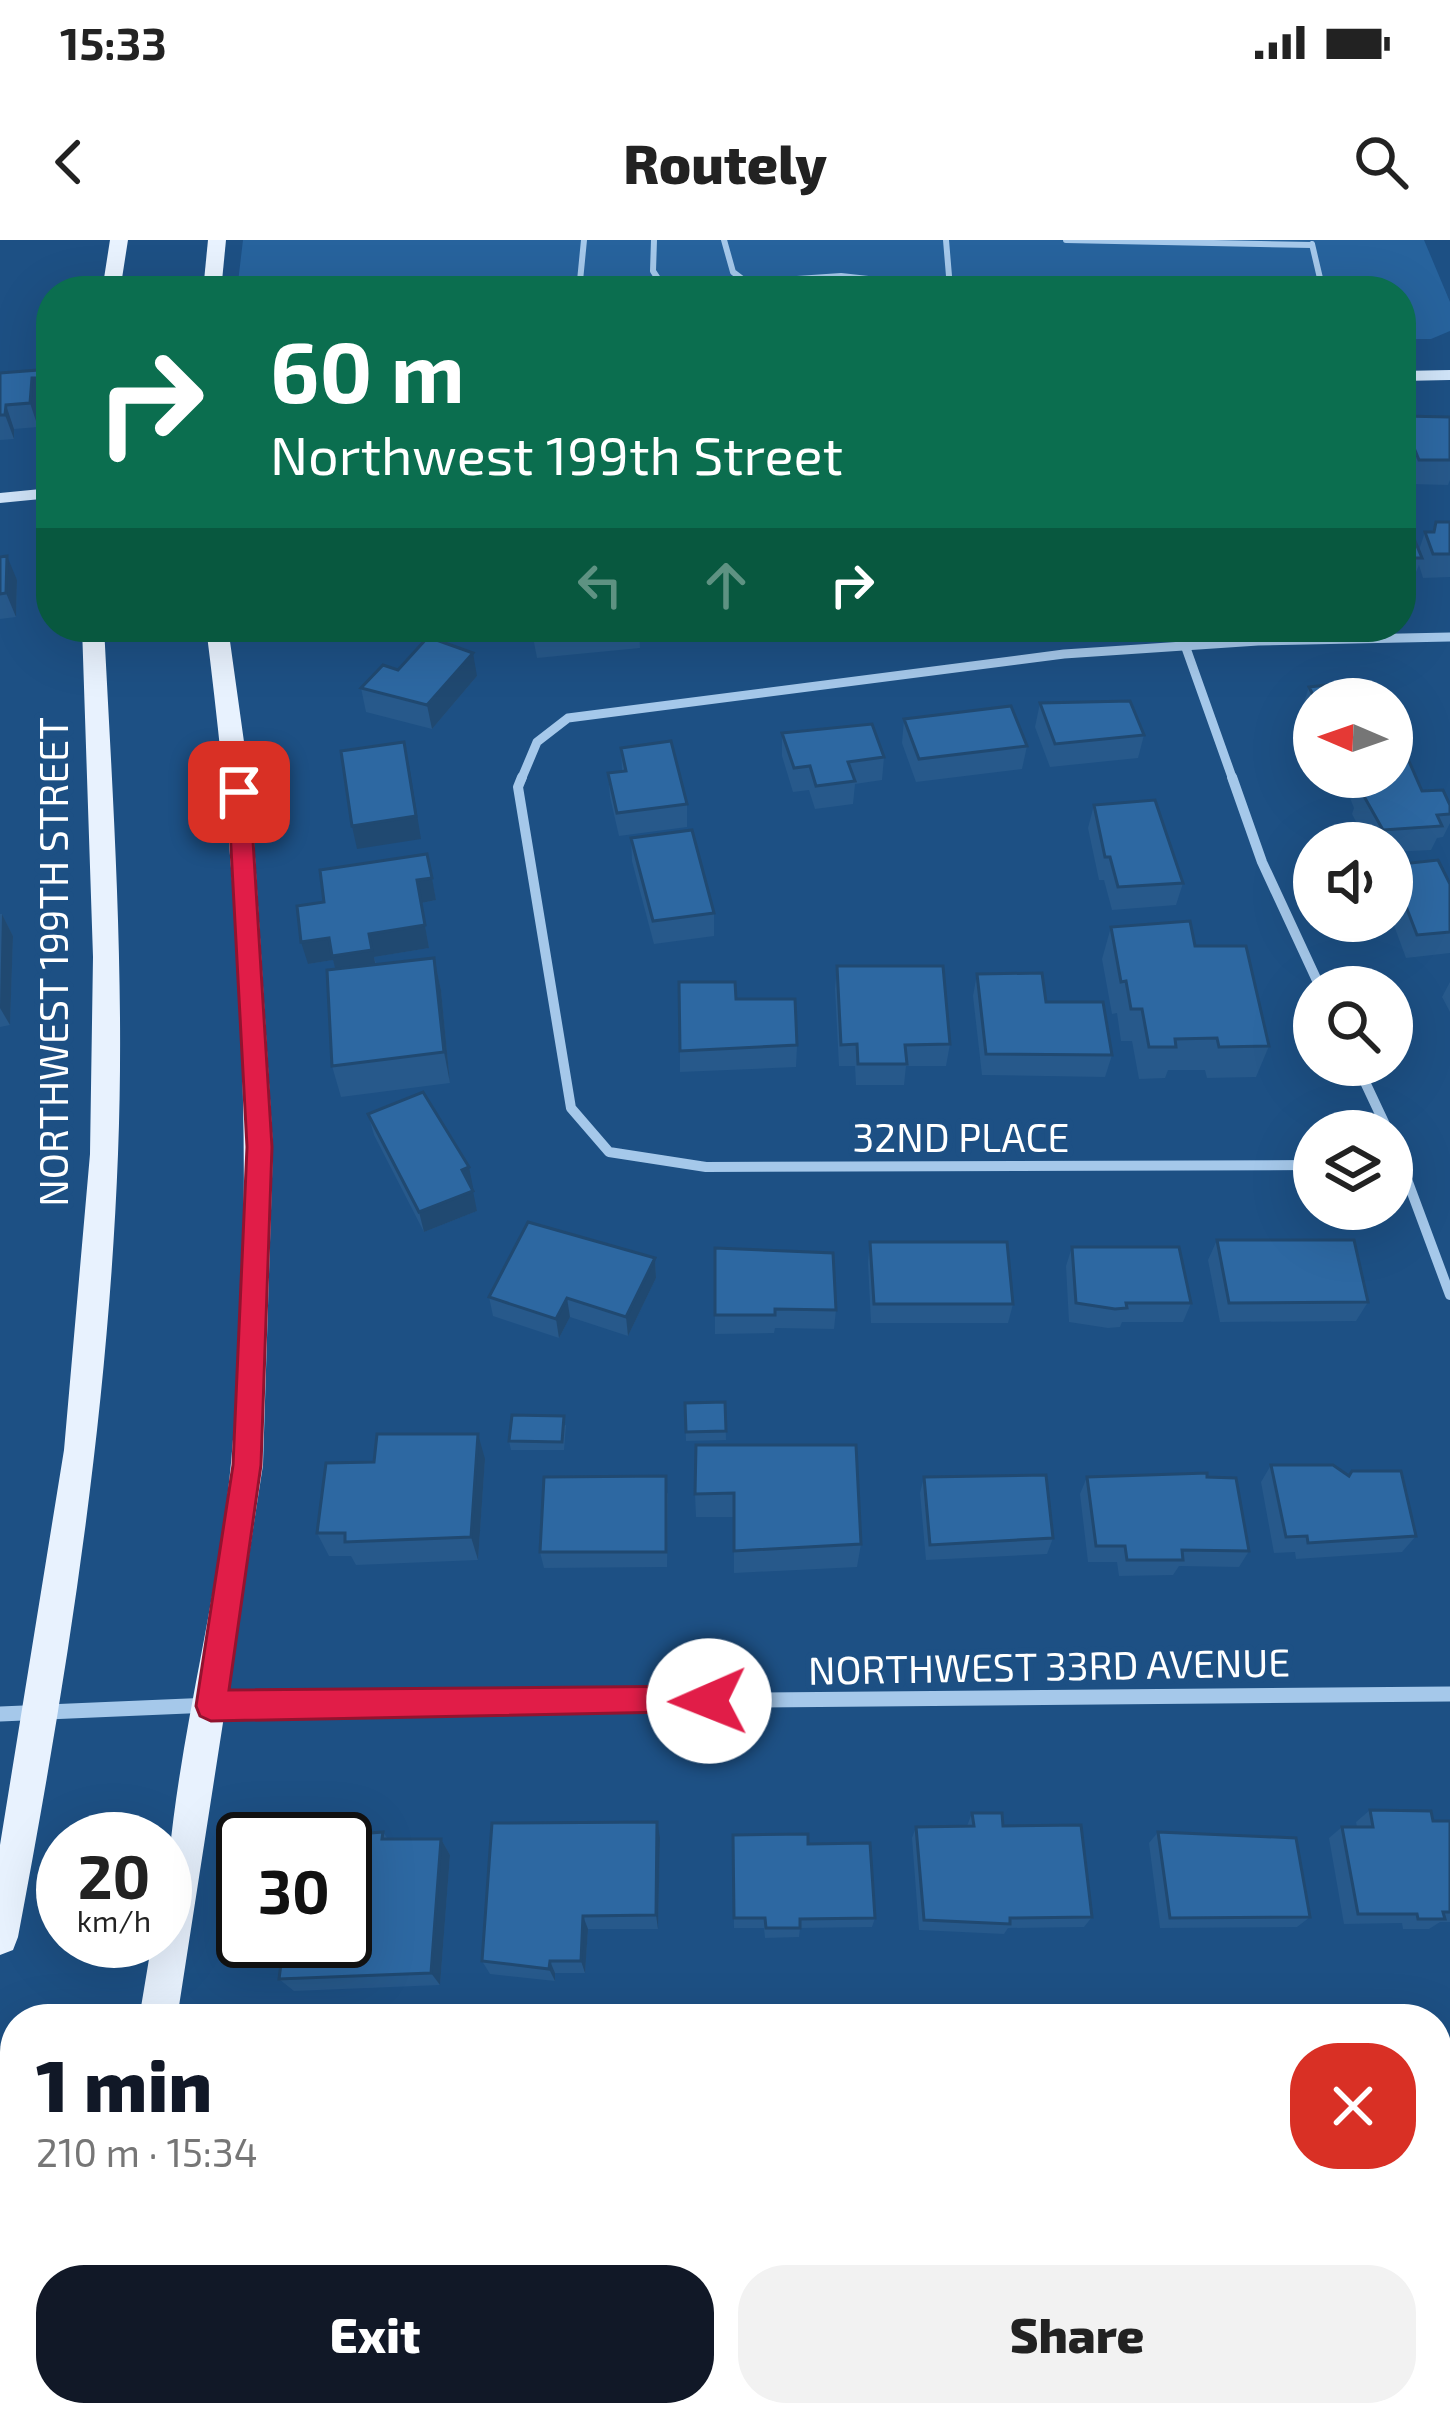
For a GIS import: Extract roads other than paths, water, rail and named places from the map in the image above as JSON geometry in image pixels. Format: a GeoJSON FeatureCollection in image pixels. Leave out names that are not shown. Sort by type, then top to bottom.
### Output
{"type":"FeatureCollection","features":[{"type":"Feature","properties":{"kind":"main road"},"geometry":{"type":"LineString","coordinates":[[113,276],[118,240]]}},
{"type":"Feature","properties":{"kind":"main road"},"geometry":{"type":"LineString","coordinates":[[213,276],[217,240]]}},
{"type":"Feature","properties":{"kind":"main road","name":"NORTHWEST 199TH STREET"},"geometry":{"type":"LineString","coordinates":[[0,1937],[44,1712],[75,1492],[104,1152],[93,642]]}},
{"type":"Feature","properties":{"kind":"main road"},"geometry":{"type":"LineString","coordinates":[[161,2004],[247,1465],[260,1147],[239,792],[219,642]]}},
{"type":"Feature","properties":{"kind":"street"},"geometry":{"type":"LineString","coordinates":[[1416,376],[1450,375]]}},
{"type":"Feature","properties":{"kind":"street"},"geometry":{"type":"LineString","coordinates":[[0,498],[36,494]]}},
{"type":"Feature","properties":{"kind":"street"},"geometry":{"type":"LineString","coordinates":[[1416,639],[1450,638]]}},
{"type":"Feature","properties":{"kind":"street"},"geometry":{"type":"LineString","coordinates":[[1310,966],[1262,862],[1186,648],[1344,642]]}},
{"type":"Feature","properties":{"kind":"street","name":"32ND PLACE"},"geometry":{"type":"LineString","coordinates":[[1186,648],[1064,654],[568,718],[537,742],[518,787],[572,1108],[609,1152],[706,1167],[1293,1165]]}},
{"type":"Feature","properties":{"kind":"street"},"geometry":{"type":"LineString","coordinates":[[1413,1202],[1450,1295]]}},
{"type":"Feature","properties":{"kind":"street","name":"NORTHWEST 33RD AVENUE"},"geometry":{"type":"LineString","coordinates":[[0,1714],[211,1706],[1450,1694]]}},
{"type":"Feature","properties":{"kind":"lane"},"geometry":{"type":"LineString","coordinates":[[580,276],[584,240]]}},
{"type":"Feature","properties":{"kind":"lane"},"geometry":{"type":"LineString","coordinates":[[654,240],[656,276]]}},
{"type":"Feature","properties":{"kind":"lane"},"geometry":{"type":"LineString","coordinates":[[724,240],[738,276]]}},
{"type":"Feature","properties":{"kind":"lane"},"geometry":{"type":"LineString","coordinates":[[946,240],[949,276]]}},
{"type":"Feature","properties":{"kind":"lane"},"geometry":{"type":"LineString","coordinates":[[1066,240],[1311,243],[1319,276]]}}]}
